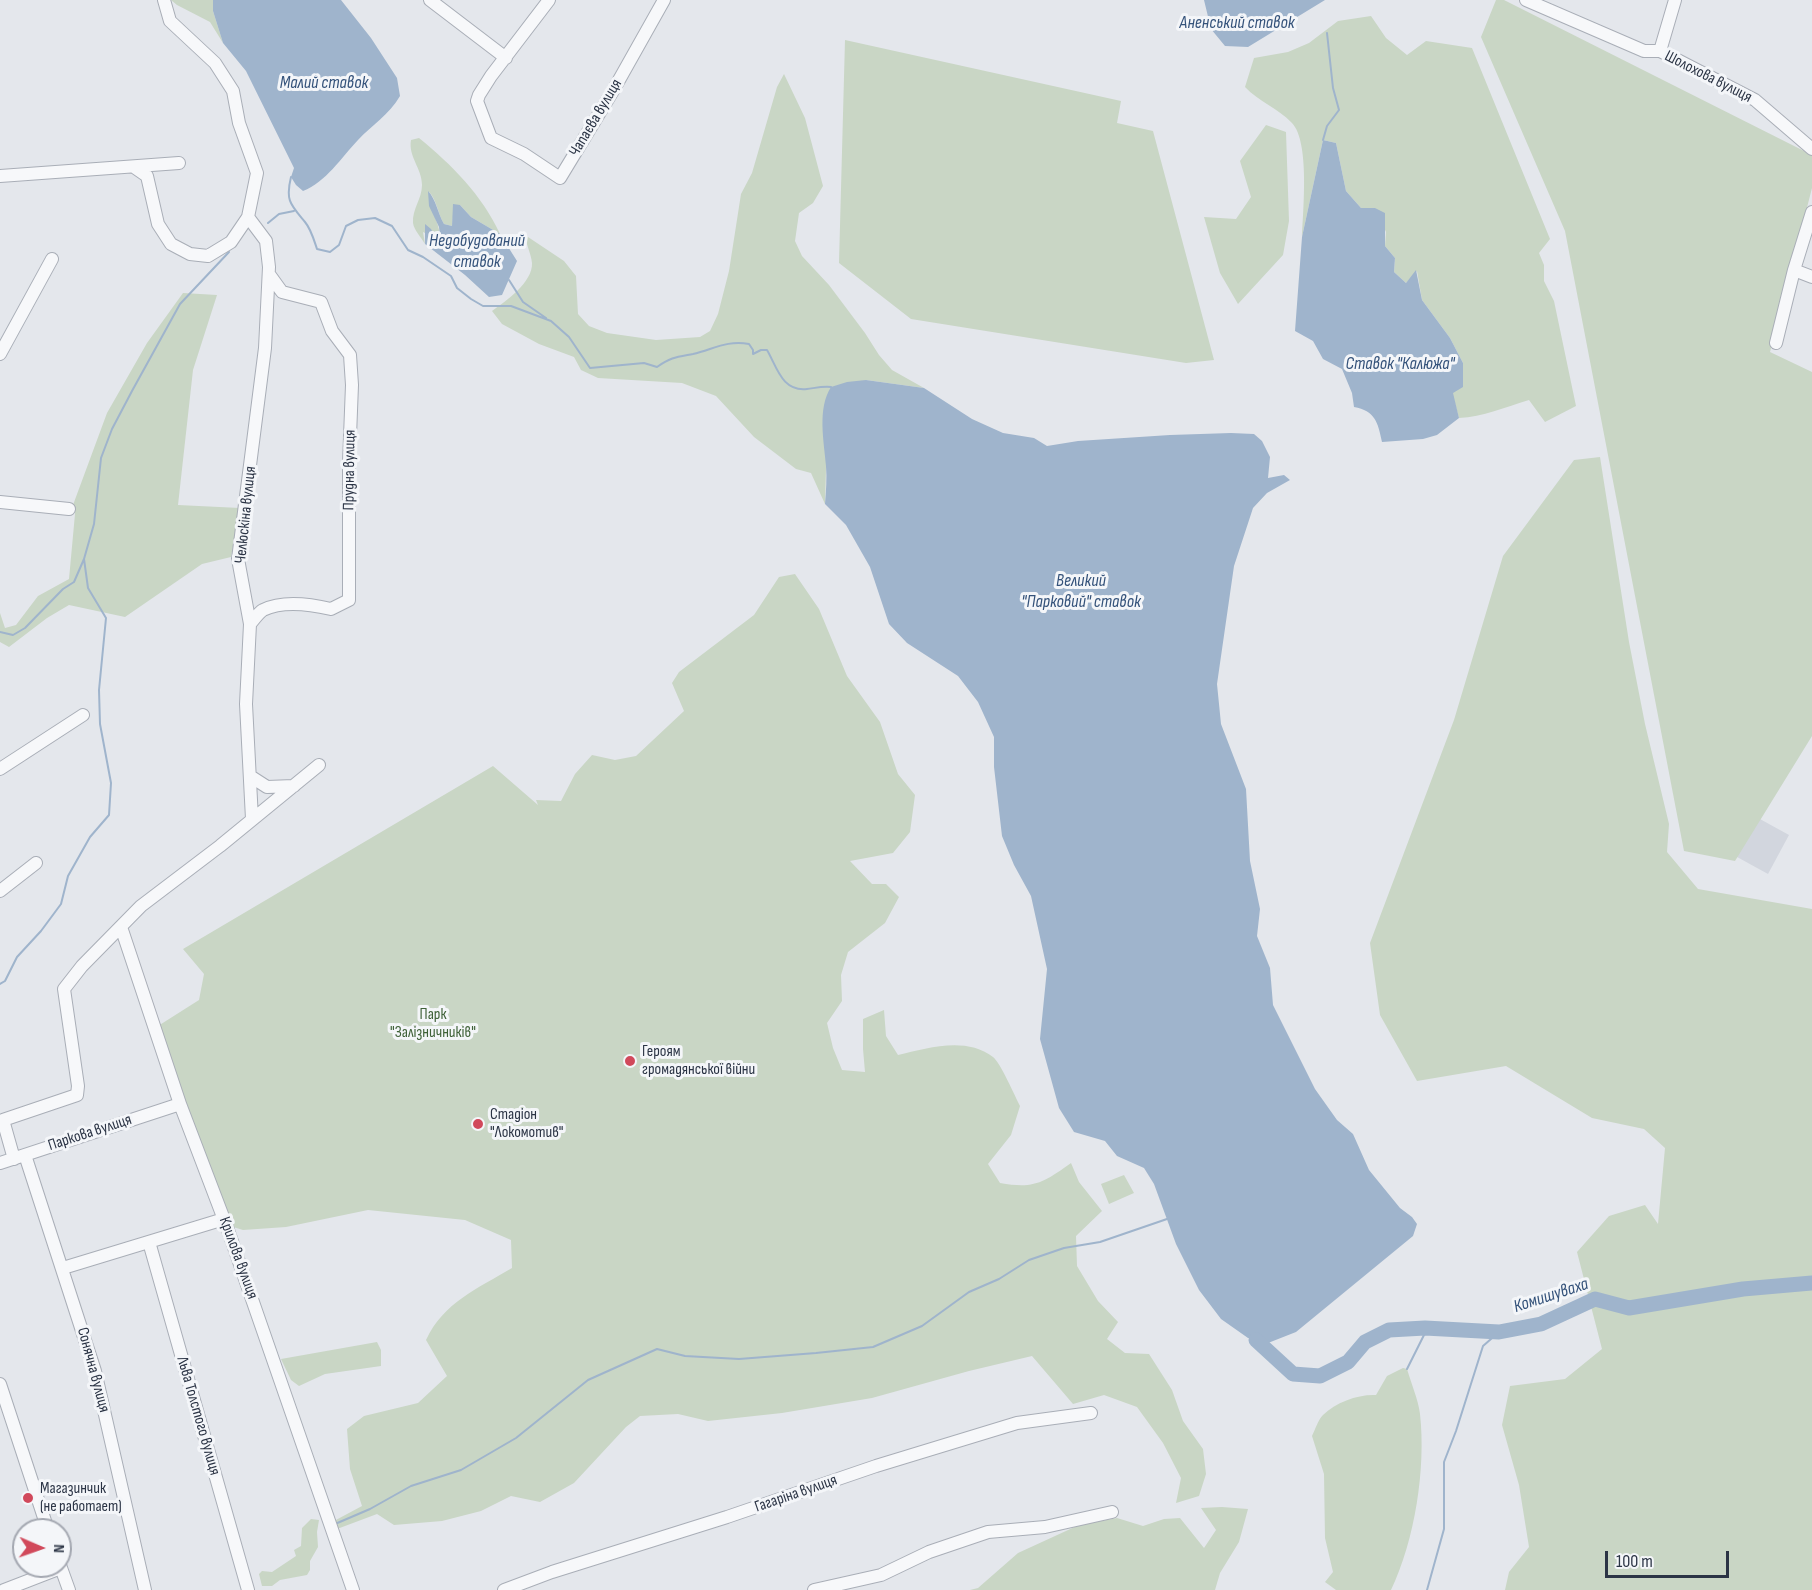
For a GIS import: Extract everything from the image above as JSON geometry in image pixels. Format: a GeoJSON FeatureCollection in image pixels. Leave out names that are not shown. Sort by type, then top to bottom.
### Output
{"type":"FeatureCollection","features":[{"type":"Feature","properties":{"kind":"street"},"geometry":{"type":"LineString","coordinates":[[134,167],[147,176],[158,224],[171,244],[190,254],[208,256],[231,242],[248,217],[257,173],[239,123],[233,91],[215,63],[170,21],[164,0]]}},
{"type":"Feature","properties":{"kind":"street"},"geometry":{"type":"LineString","coordinates":[[430,0],[506,58],[549,0]]}},
{"type":"Feature","properties":{"kind":"street","name":"Чапаєва вулиця"},"geometry":{"type":"LineString","coordinates":[[506,58],[491,76],[477,101],[491,138],[524,154],[560,178],[664,0]]}},
{"type":"Feature","properties":{"kind":"street"},"geometry":{"type":"LineString","coordinates":[[1660,51],[1675,0]]}},
{"type":"Feature","properties":{"kind":"street","name":"Шолохова вулиця"},"geometry":{"type":"LineString","coordinates":[[1534,2],[1644,51],[1660,51],[1755,100],[1812,149]]}},
{"type":"Feature","properties":{"kind":"street"},"geometry":{"type":"LineString","coordinates":[[0,176],[180,163]]}},
{"type":"Feature","properties":{"kind":"street"},"geometry":{"type":"LineString","coordinates":[[1776,343],[1794,270],[1812,212]]}},
{"type":"Feature","properties":{"kind":"street","name":"Челюскіна вулиця"},"geometry":{"type":"LineString","coordinates":[[248,217],[266,241],[269,274],[265,348],[238,559],[250,624],[246,704],[252,819]]}},
{"type":"Feature","properties":{"kind":"street"},"geometry":{"type":"LineString","coordinates":[[0,354],[52,259]]}},
{"type":"Feature","properties":{"kind":"street"},"geometry":{"type":"LineString","coordinates":[[1794,270],[1812,278]]}},
{"type":"Feature","properties":{"kind":"street"},"geometry":{"type":"LineString","coordinates":[[267,302],[282,292],[269,274]]}},
{"type":"Feature","properties":{"kind":"street","name":"Прудна вулиця"},"geometry":{"type":"LineString","coordinates":[[250,624],[261,611],[279,604],[313,605],[331,609],[349,600],[349,462],[352,385],[350,355],[332,330],[321,302],[282,292]]}},
{"type":"Feature","properties":{"kind":"street"},"geometry":{"type":"LineString","coordinates":[[0,502],[69,508]]}},
{"type":"Feature","properties":{"kind":"street"},"geometry":{"type":"LineString","coordinates":[[0,769],[84,715]]}},
{"type":"Feature","properties":{"kind":"street"},"geometry":{"type":"LineString","coordinates":[[121,927],[141,906],[319,765]]}},
{"type":"Feature","properties":{"kind":"street"},"geometry":{"type":"LineString","coordinates":[[250,776],[267,787],[294,786]]}},
{"type":"Feature","properties":{"kind":"street"},"geometry":{"type":"LineString","coordinates":[[0,891],[36,863]]}},
{"type":"Feature","properties":{"kind":"street","name":"Крилова вулиця"},"geometry":{"type":"LineString","coordinates":[[121,927],[180,1104],[224,1219],[353,1590]]}},
{"type":"Feature","properties":{"kind":"street","name":"Сонячна вулиця"},"geometry":{"type":"LineString","coordinates":[[121,927],[81,966],[64,989],[78,1086],[77,1095],[3,1120],[20,1157],[63,1268],[95,1371],[145,1590]]}},
{"type":"Feature","properties":{"kind":"street","name":"Паркова вулиця"},"geometry":{"type":"LineString","coordinates":[[0,1163],[180,1104]]}},
{"type":"Feature","properties":{"kind":"street"},"geometry":{"type":"LineString","coordinates":[[63,1268],[224,1219]]}},
{"type":"Feature","properties":{"kind":"street","name":"Льва Толстого вулиця"},"geometry":{"type":"LineString","coordinates":[[149,1242],[248,1590]]}},
{"type":"Feature","properties":{"kind":"street"},"geometry":{"type":"LineString","coordinates":[[0,1384],[44,1518]]}},
{"type":"Feature","properties":{"kind":"street","name":"Гагаріна вулиця"},"geometry":{"type":"LineString","coordinates":[[504,1590],[552,1572],[727,1517],[876,1466],[1006,1426],[1091,1413]]}},
{"type":"Feature","properties":{"kind":"street"},"geometry":{"type":"LineString","coordinates":[[814,1590],[881,1575],[929,1552],[988,1532],[1045,1527],[1112,1512]]}},
{"type":"Feature","properties":{"kind":"street"},"geometry":{"type":"LineString","coordinates":[[4,1590],[34,1578]]}},
{"type":"Feature","properties":{"kind":"shaded area"},"geometry":{"type":"Polygon","coordinates":[[[1749,813],[1789,835],[1768,874],[1728,852],[1749,813]]]}},
{"type":"Feature","properties":{"kind":"green space"},"geometry":{"type":"Polygon","coordinates":[[[171,0],[213,0],[213,11],[223,43],[210,22],[171,0]]]}},
{"type":"Feature","properties":{"kind":"green space"},"geometry":{"type":"Polygon","coordinates":[[[1496,0],[1504,0],[1812,155],[1812,188],[1770,352],[1812,372],[1812,736],[1735,861],[1684,851],[1565,231],[1481,37],[1496,0]]]}},
{"type":"Feature","properties":{"kind":"green space"},"geometry":{"type":"Polygon","coordinates":[[[1371,16],[1386,38],[1407,55],[1426,41],[1472,48],[1550,239],[1539,253],[1544,265],[1544,281],[1554,301],[1576,406],[1545,422],[1529,400],[1485,414],[1459,418],[1452,393],[1463,363],[1450,338],[1422,300],[1417,271],[1406,283],[1394,272],[1395,258],[1385,246],[1386,232],[1375,208],[1361,208],[1346,191],[1336,143],[1323,140],[1302,237],[1304,177],[1298,132],[1281,113],[1245,87],[1254,58],[1288,52],[1309,43],[1338,21],[1371,16]]]}},
{"type":"Feature","properties":{"kind":"green space"},"geometry":{"type":"Polygon","coordinates":[[[845,40],[1121,101],[1117,123],[1153,131],[1214,360],[1186,363],[911,319],[839,263],[845,40]]]}},
{"type":"Feature","properties":{"kind":"green space"},"geometry":{"type":"Polygon","coordinates":[[[784,74],[805,118],[823,186],[813,203],[799,213],[795,241],[802,256],[829,285],[892,370],[924,388],[866,380],[826,469],[825,504],[811,473],[796,469],[754,437],[716,396],[682,383],[598,378],[581,370],[574,357],[539,344],[502,324],[492,311],[518,290],[528,277],[532,263],[525,235],[564,261],[576,276],[578,314],[589,326],[607,333],[656,340],[700,337],[710,331],[718,314],[729,271],[741,194],[752,173],[777,87],[784,74]]]}},
{"type":"Feature","properties":{"kind":"green space"},"geometry":{"type":"Polygon","coordinates":[[[1266,125],[1286,132],[1289,221],[1283,255],[1238,304],[1220,273],[1204,217],[1236,219],[1251,197],[1240,161],[1266,125]]]}},
{"type":"Feature","properties":{"kind":"green space"},"geometry":{"type":"Polygon","coordinates":[[[419,138],[465,182],[484,206],[500,234],[471,217],[460,205],[453,217],[452,226],[444,224],[429,192],[440,236],[435,238],[423,232],[425,244],[413,223],[422,185],[420,173],[411,152],[411,140],[419,138]]]}},
{"type":"Feature","properties":{"kind":"green space"},"geometry":{"type":"Polygon","coordinates":[[[183,293],[217,295],[193,370],[178,505],[240,508],[231,557],[202,564],[125,617],[69,605],[47,618],[9,647],[0,642],[0,613],[5,628],[16,625],[38,596],[69,579],[75,514],[73,505],[107,413],[147,343],[183,293]]]}},
{"type":"Feature","properties":{"kind":"green space"},"geometry":{"type":"Polygon","coordinates":[[[1600,457],[1629,642],[1645,724],[1669,824],[1667,852],[1698,889],[1812,909],[1812,1590],[1505,1590],[1509,1572],[1529,1547],[1519,1485],[1502,1425],[1510,1386],[1565,1379],[1602,1349],[1577,1252],[1609,1216],[1645,1205],[1658,1224],[1665,1148],[1644,1129],[1592,1118],[1506,1066],[1417,1081],[1380,1015],[1370,943],[1454,720],[1503,556],[1574,460],[1600,457]]]}},
{"type":"Feature","properties":{"kind":"green space","name":"Парк \"Залізничників\""},"geometry":{"type":"Polygon","coordinates":[[[795,574],[819,609],[847,676],[880,722],[898,774],[915,795],[910,832],[893,853],[850,861],[872,884],[886,884],[899,897],[885,923],[848,952],[841,975],[842,1001],[827,1023],[833,1048],[842,1070],[865,1072],[863,1019],[884,1010],[886,1036],[898,1055],[934,1047],[959,1045],[982,1051],[996,1060],[1020,1106],[1011,1135],[988,1164],[1000,1183],[1030,1185],[1045,1180],[1071,1163],[1079,1182],[1102,1211],[1076,1236],[1077,1266],[1098,1301],[1118,1322],[1107,1339],[1125,1353],[1149,1354],[1172,1390],[1183,1421],[1203,1449],[1206,1474],[1199,1496],[1176,1503],[1181,1478],[1163,1443],[1137,1407],[1104,1395],[1073,1404],[1032,1356],[872,1398],[782,1413],[708,1421],[678,1414],[640,1416],[626,1427],[574,1483],[540,1502],[511,1496],[481,1511],[442,1521],[394,1525],[377,1514],[337,1529],[334,1521],[362,1506],[350,1469],[347,1429],[364,1416],[418,1403],[447,1376],[426,1340],[433,1327],[452,1306],[512,1268],[511,1240],[465,1220],[368,1210],[286,1227],[243,1230],[230,1226],[158,1026],[199,1000],[204,974],[183,949],[493,766],[538,805],[536,800],[561,801],[575,774],[592,755],[615,760],[636,756],[684,711],[672,683],[679,672],[754,615],[779,577],[795,574]]]}},
{"type":"Feature","properties":{"kind":"green space"},"geometry":{"type":"Polygon","coordinates":[[[1124,1175],[1134,1193],[1109,1204],[1101,1184],[1124,1175]]]}},
{"type":"Feature","properties":{"kind":"green space"},"geometry":{"type":"Polygon","coordinates":[[[377,1342],[381,1350],[381,1366],[325,1374],[299,1386],[291,1380],[281,1359],[377,1342]]]}},
{"type":"Feature","properties":{"kind":"green space"},"geometry":{"type":"Polygon","coordinates":[[[1403,1368],[1407,1369],[1418,1403],[1421,1435],[1417,1504],[1406,1549],[1391,1590],[1336,1590],[1325,1582],[1333,1572],[1325,1538],[1324,1474],[1312,1436],[1328,1410],[1348,1400],[1376,1395],[1387,1376],[1403,1368]]]}},
{"type":"Feature","properties":{"kind":"green space"},"geometry":{"type":"Polygon","coordinates":[[[1201,1508],[1248,1509],[1239,1542],[1220,1573],[1215,1590],[970,1590],[978,1588],[1018,1553],[1079,1525],[1117,1518],[1143,1526],[1164,1519],[1180,1518],[1204,1548],[1216,1530],[1201,1508]]]}},
{"type":"Feature","properties":{"kind":"green space"},"geometry":{"type":"Polygon","coordinates":[[[311,1519],[319,1520],[318,1547],[310,1561],[310,1570],[307,1575],[280,1580],[272,1586],[262,1586],[259,1574],[262,1571],[272,1572],[296,1556],[294,1550],[301,1546],[302,1528],[311,1519]]]}},
{"type":"Feature","properties":{"kind":"water","name":"Малий ставок"},"geometry":{"type":"Polygon","coordinates":[[[213,0],[341,0],[371,38],[397,78],[400,96],[396,103],[358,140],[326,176],[303,191],[291,177],[294,168],[246,71],[223,43],[213,11],[213,0]]]}},
{"type":"Feature","properties":{"kind":"water","name":"Аненський ставок"},"geometry":{"type":"Polygon","coordinates":[[[1204,0],[1325,0],[1248,47],[1225,46],[1211,29],[1204,0]]]}},
{"type":"Feature","properties":{"kind":"water","name":"Ставок \"Калюжа\""},"geometry":{"type":"Polygon","coordinates":[[[1323,140],[1336,143],[1346,191],[1361,208],[1375,208],[1385,213],[1385,246],[1395,258],[1394,272],[1406,283],[1416,270],[1422,300],[1450,338],[1463,363],[1463,387],[1453,393],[1459,418],[1437,435],[1423,439],[1382,442],[1374,418],[1367,411],[1354,407],[1352,393],[1342,369],[1323,359],[1313,341],[1295,331],[1302,237],[1323,140]]]}},
{"type":"Feature","properties":{"kind":"water","name":"Недобудований ставок"},"geometry":{"type":"Polygon","coordinates":[[[428,191],[444,224],[452,226],[453,204],[460,205],[471,217],[500,234],[517,261],[502,295],[489,297],[425,244],[425,224],[435,237],[440,236],[439,227],[429,206],[428,191]]]}},
{"type":"Feature","properties":{"kind":"water","name":"Великий \"Парковий\" ставок"},"geometry":{"type":"Polygon","coordinates":[[[866,380],[924,388],[972,419],[1003,433],[1034,438],[1047,446],[1078,441],[1170,435],[1254,434],[1262,441],[1270,457],[1268,478],[1284,475],[1290,480],[1267,493],[1253,508],[1234,566],[1217,684],[1221,724],[1246,789],[1250,861],[1260,909],[1257,936],[1270,968],[1273,1005],[1315,1089],[1337,1120],[1353,1134],[1369,1170],[1400,1208],[1417,1224],[1413,1236],[1296,1332],[1268,1343],[1248,1338],[1221,1319],[1199,1290],[1176,1244],[1154,1184],[1144,1168],[1117,1156],[1105,1141],[1074,1132],[1059,1108],[1040,1039],[1047,969],[1031,896],[1014,865],[1002,836],[994,767],[994,737],[978,702],[958,676],[907,643],[889,624],[870,567],[846,525],[825,504],[826,471],[822,425],[824,405],[831,387],[866,380]]]}},
{"type":"Feature","properties":{"kind":"waterway"},"geometry":{"type":"LineString","coordinates":[[1323,140],[1327,126],[1339,110],[1333,88],[1327,33]]}},
{"type":"Feature","properties":{"kind":"waterway"},"geometry":{"type":"LineString","coordinates":[[291,177],[290,202],[309,228],[317,249],[330,252],[339,245],[346,226],[358,220],[375,218],[392,226],[408,250],[451,276],[457,288],[471,299],[483,306],[511,306],[551,321],[569,337],[590,368],[644,363],[657,367],[674,358],[727,344],[741,343],[749,344],[753,354],[767,350],[781,377],[792,387],[799,389],[831,387]]}},
{"type":"Feature","properties":{"kind":"waterway"},"geometry":{"type":"LineString","coordinates":[[268,223],[279,214],[294,211]]}},
{"type":"Feature","properties":{"kind":"waterway"},"geometry":{"type":"LineString","coordinates":[[0,984],[5,981],[17,957],[41,931],[61,904],[68,876],[90,837],[109,815],[111,783],[100,724],[99,690],[106,618],[88,588],[84,559],[94,524],[101,458],[112,429],[180,304],[229,252]]}},
{"type":"Feature","properties":{"kind":"waterway"},"geometry":{"type":"LineString","coordinates":[[509,280],[523,302],[546,318]]}},
{"type":"Feature","properties":{"kind":"waterway"},"geometry":{"type":"LineString","coordinates":[[0,632],[13,635],[25,628],[63,589],[74,582],[84,559]]}},
{"type":"Feature","properties":{"kind":"waterway"},"geometry":{"type":"LineString","coordinates":[[335,1524],[370,1509],[411,1486],[461,1470],[516,1438],[588,1380],[657,1349],[685,1356],[739,1359],[873,1347],[922,1326],[969,1292],[999,1279],[1029,1260],[1064,1248],[1100,1242],[1167,1219]]}},
{"type":"Feature","properties":{"kind":"waterway","name":"Комишуваха"},"geometry":{"type":"LineString","coordinates":[[1256,1340],[1293,1374],[1320,1376],[1348,1362],[1365,1342],[1389,1330],[1425,1328],[1499,1332],[1541,1324],[1595,1299],[1629,1308],[1743,1289],[1812,1283]]}},
{"type":"Feature","properties":{"kind":"waterway"},"geometry":{"type":"LineString","coordinates":[[1407,1369],[1427,1329]]}},
{"type":"Feature","properties":{"kind":"waterway"},"geometry":{"type":"LineString","coordinates":[[1427,1590],[1444,1529],[1444,1462],[1483,1346],[1499,1332]]}},
{"type":"Feature","properties":{"kind":"place","name":"Героям громадянської війни"},"geometry":{"type":"Point","coordinates":[630,1061]}},
{"type":"Feature","properties":{"kind":"place","name":"Стадіон \"Локомотив\""},"geometry":{"type":"Point","coordinates":[478,1124]}},
{"type":"Feature","properties":{"kind":"place","name":"Магазинчик (не работает)"},"geometry":{"type":"Point","coordinates":[28,1498]}}]}
